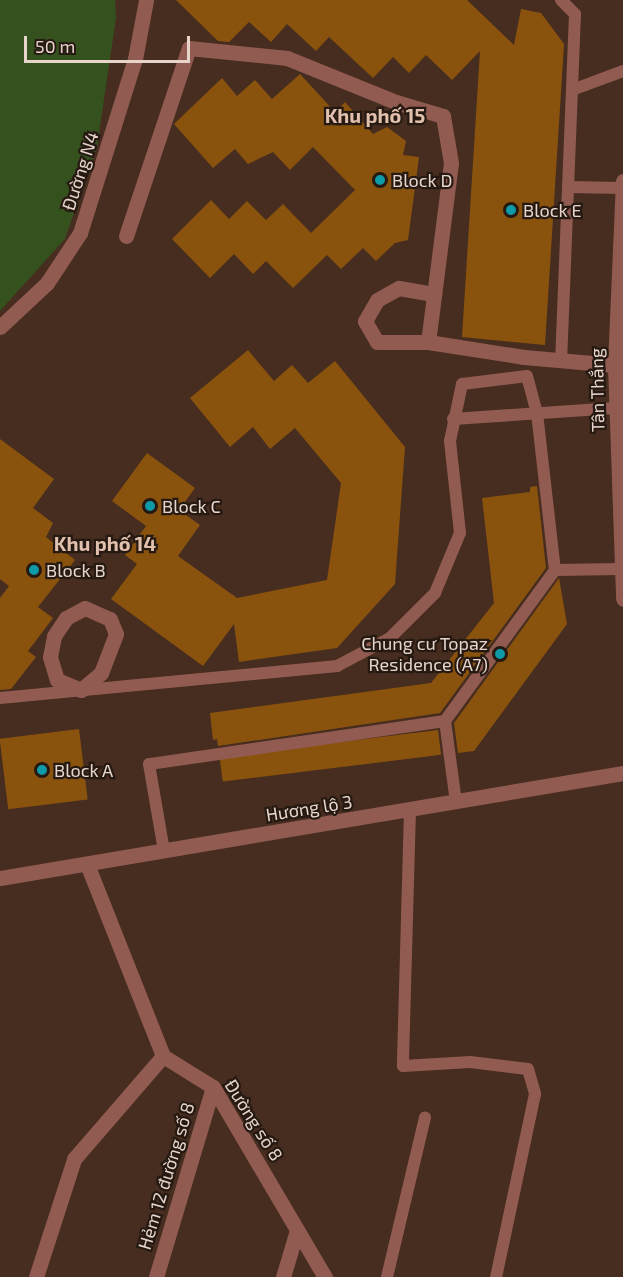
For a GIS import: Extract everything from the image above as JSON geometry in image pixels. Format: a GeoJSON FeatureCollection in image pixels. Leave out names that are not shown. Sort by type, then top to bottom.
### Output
{"type":"FeatureCollection","features":[{"type":"Feature","properties":{"kind":"street","name":"Đường N4"},"geometry":{"type":"LineString","coordinates":[[0,327],[47,283],[80,233],[135,59],[146,0]]}},
{"type":"Feature","properties":{"kind":"street"},"geometry":{"type":"LineString","coordinates":[[126,236],[189,48],[287,58],[396,102],[443,116],[451,163],[428,342]]}},
{"type":"Feature","properties":{"kind":"street","name":"Tân Thắng"},"geometry":{"type":"LineString","coordinates":[[623,181],[615,365],[623,599]]}},
{"type":"Feature","properties":{"kind":"street"},"geometry":{"type":"LineString","coordinates":[[434,294],[399,288],[377,300],[365,321],[377,342],[428,342],[615,365]]}},
{"type":"Feature","properties":{"kind":"street"},"geometry":{"type":"LineString","coordinates":[[85,608],[110,619],[116,634],[101,673],[81,690],[57,680],[50,657],[54,636],[66,618],[85,608]]}},
{"type":"Feature","properties":{"kind":"street","name":"Hương lộ 3"},"geometry":{"type":"LineString","coordinates":[[0,878],[623,773]]}},
{"type":"Feature","properties":{"kind":"street"},"geometry":{"type":"LineString","coordinates":[[36,1277],[74,1159],[163,1056],[87,864]]}},
{"type":"Feature","properties":{"kind":"street","name":"Đường số 8"},"geometry":{"type":"LineString","coordinates":[[163,1056],[213,1087],[325,1277]]}},
{"type":"Feature","properties":{"kind":"street","name":"Hẻm 12 đường số 8"},"geometry":{"type":"LineString","coordinates":[[156,1277],[213,1087]]}},
{"type":"Feature","properties":{"kind":"street"},"geometry":{"type":"LineString","coordinates":[[283,1277],[297,1230]]}},
{"type":"Feature","properties":{"kind":"lane"},"geometry":{"type":"LineString","coordinates":[[561,0],[575,14],[561,360]]}},
{"type":"Feature","properties":{"kind":"lane"},"geometry":{"type":"LineString","coordinates":[[572,90],[623,71]]}},
{"type":"Feature","properties":{"kind":"lane"},"geometry":{"type":"LineString","coordinates":[[568,187],[622,188]]}},
{"type":"Feature","properties":{"kind":"lane"},"geometry":{"type":"LineString","coordinates":[[0,698],[338,666],[390,638],[435,593],[460,533],[450,441],[462,384],[527,376],[537,413],[555,570],[445,721],[456,802]]}},
{"type":"Feature","properties":{"kind":"lane"},"geometry":{"type":"LineString","coordinates":[[453,419],[616,408]]}},
{"type":"Feature","properties":{"kind":"lane"},"geometry":{"type":"LineString","coordinates":[[555,570],[621,569]]}},
{"type":"Feature","properties":{"kind":"lane"},"geometry":{"type":"LineString","coordinates":[[164,851],[149,764],[445,721]]}},
{"type":"Feature","properties":{"kind":"lane"},"geometry":{"type":"LineString","coordinates":[[410,810],[403,1066],[470,1062],[528,1069],[535,1094],[496,1277]]}},
{"type":"Feature","properties":{"kind":"lane"},"geometry":{"type":"LineString","coordinates":[[387,1277],[425,1117]]}},
{"type":"Feature","properties":{"kind":"green space"},"geometry":{"type":"Polygon","coordinates":[[[0,0],[115,0],[116,18],[97,147],[65,239],[0,311],[0,0]]]}},
{"type":"Feature","properties":{"kind":"building","name":"Block E"},"geometry":{"type":"Polygon","coordinates":[[[176,0],[467,0],[514,45],[521,9],[541,13],[564,44],[545,345],[462,337],[480,51],[452,80],[426,55],[409,73],[393,57],[373,78],[329,37],[316,51],[287,24],[271,42],[249,22],[229,42],[218,41],[176,0]]]}},
{"type":"Feature","properties":{"kind":"building","name":"Block D"},"geometry":{"type":"Polygon","coordinates":[[[300,74],[335,112],[345,102],[373,134],[387,127],[406,141],[403,155],[419,157],[408,240],[395,243],[376,261],[363,248],[341,269],[327,255],[293,288],[266,261],[253,274],[234,254],[210,278],[172,239],[211,200],[229,219],[247,201],[266,220],[283,204],[311,233],[355,190],[313,147],[290,170],[273,152],[248,164],[235,149],[213,168],[174,124],[222,78],[237,96],[255,80],[272,99],[300,74]]]}},
{"type":"Feature","properties":{"kind":"building","name":"Block C"},"geometry":{"type":"Polygon","coordinates":[[[248,350],[274,381],[292,365],[308,383],[335,361],[405,447],[395,584],[337,648],[239,662],[234,624],[203,666],[111,599],[137,564],[125,555],[146,526],[112,501],[147,453],[195,488],[179,510],[200,525],[178,556],[237,598],[327,580],[341,483],[295,428],[270,449],[253,427],[230,447],[190,398],[248,350]]]}},
{"type":"Feature","properties":{"kind":"building","name":"Block B"},"geometry":{"type":"Polygon","coordinates":[[[0,439],[54,479],[33,508],[53,523],[46,537],[75,560],[38,607],[53,618],[28,651],[36,657],[11,689],[0,690],[0,598],[9,586],[0,579],[0,439]]]}},
{"type":"Feature","properties":{"kind":"building"},"geometry":{"type":"Polygon","coordinates":[[[537,486],[546,568],[440,713],[218,746],[217,739],[213,740],[210,713],[431,683],[494,603],[482,498],[530,492],[530,487],[537,486]]]}},
{"type":"Feature","properties":{"kind":"building"},"geometry":{"type":"Polygon","coordinates":[[[559,578],[567,624],[474,751],[458,753],[454,723],[559,578]]]}},
{"type":"Feature","properties":{"kind":"building","name":"Block A"},"geometry":{"type":"Polygon","coordinates":[[[79,729],[88,799],[8,809],[0,739],[79,729]]]}},
{"type":"Feature","properties":{"kind":"building"},"geometry":{"type":"Polygon","coordinates":[[[438,730],[441,755],[223,782],[220,757],[438,730]]]}},
{"type":"Feature","properties":{"kind":"place","name":"Block D"},"geometry":{"type":"Point","coordinates":[380,180]}},
{"type":"Feature","properties":{"kind":"place","name":"Block E"},"geometry":{"type":"Point","coordinates":[511,210]}},
{"type":"Feature","properties":{"kind":"place","name":"Block C"},"geometry":{"type":"Point","coordinates":[150,506]}},
{"type":"Feature","properties":{"kind":"place","name":"Block B"},"geometry":{"type":"Point","coordinates":[34,570]}},
{"type":"Feature","properties":{"kind":"place","name":"Chung cư Topaz Residence (A7)"},"geometry":{"type":"Point","coordinates":[500,654]}},
{"type":"Feature","properties":{"kind":"place","name":"Block A"},"geometry":{"type":"Point","coordinates":[42,770]}},
{"type":"Feature","properties":{"kind":"district","name":"Khu phố 15"},"geometry":{"type":"Point","coordinates":[375,115]}},
{"type":"Feature","properties":{"kind":"district","name":"Khu phố 14"},"geometry":{"type":"Point","coordinates":[105,543]}}]}
